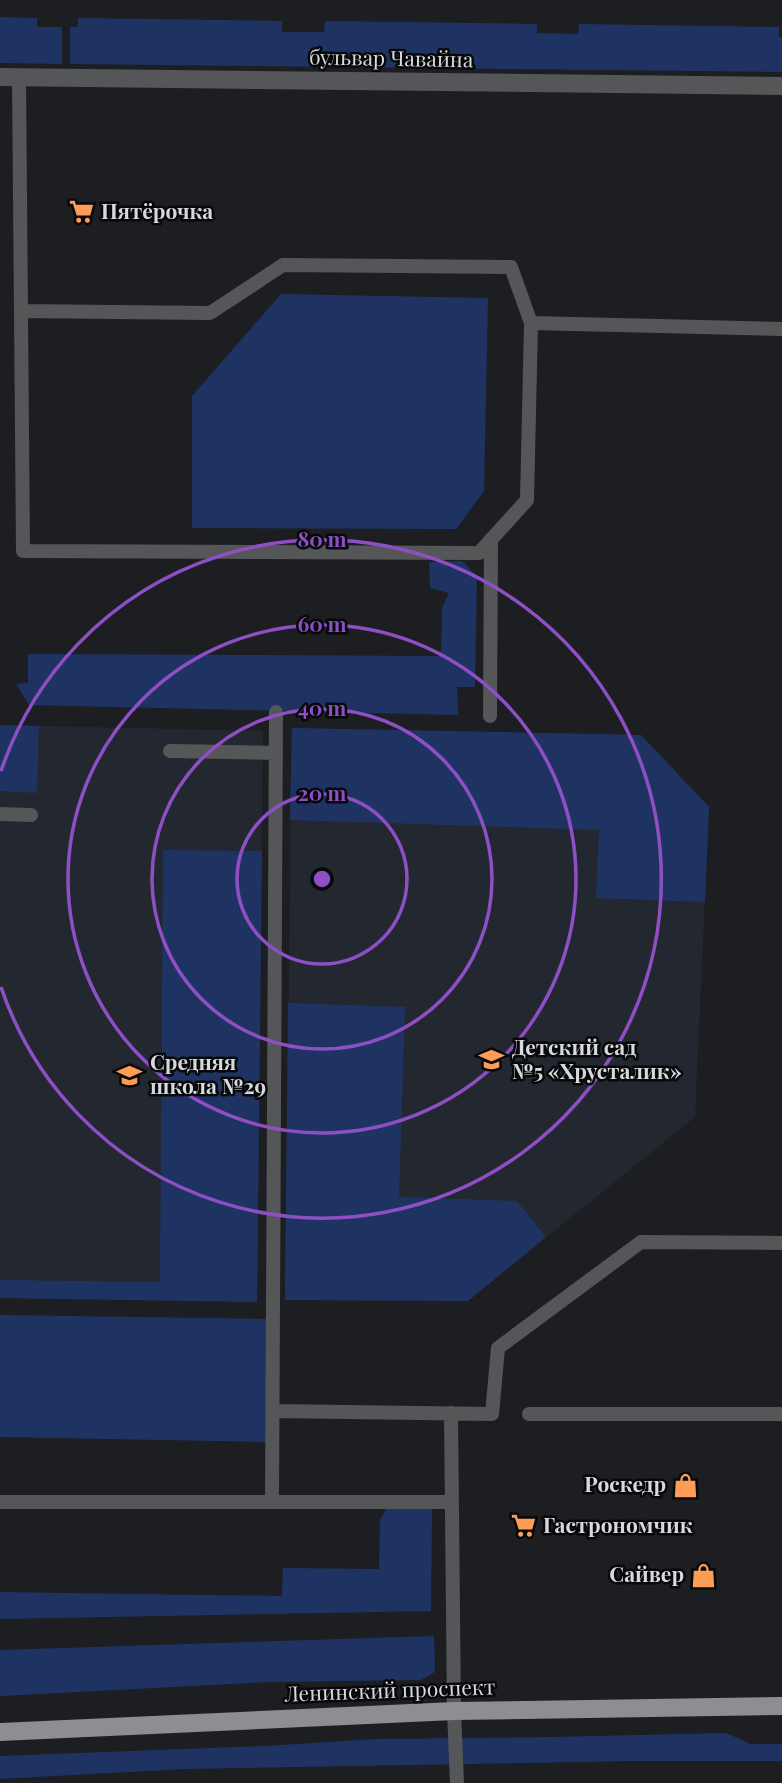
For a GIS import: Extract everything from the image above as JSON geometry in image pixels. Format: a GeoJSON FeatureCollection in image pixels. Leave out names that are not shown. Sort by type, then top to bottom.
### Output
{"type":"FeatureCollection","features":[{"type":"Feature","properties":{"kind":"main road","name":"Ленинский проспект"},"geometry":{"type":"LineString","coordinates":[[0,1732],[454,1711],[782,1706]]}},
{"type":"Feature","properties":{"kind":"street","name":"бульвар Чавайна"},"geometry":{"type":"LineString","coordinates":[[0,77],[782,86]]}},
{"type":"Feature","properties":{"kind":"lane"},"geometry":{"type":"LineString","coordinates":[[19,77],[23,551],[480,553],[527,500],[531,323],[511,267],[283,265],[210,313],[21,311]]}},
{"type":"Feature","properties":{"kind":"lane"},"geometry":{"type":"LineString","coordinates":[[531,323],[782,329]]}},
{"type":"Feature","properties":{"kind":"lane"},"geometry":{"type":"LineString","coordinates":[[490,716],[491,539]]}},
{"type":"Feature","properties":{"kind":"lane"},"geometry":{"type":"LineString","coordinates":[[272,1502],[276,712]]}},
{"type":"Feature","properties":{"kind":"lane"},"geometry":{"type":"LineString","coordinates":[[170,751],[276,753]]}},
{"type":"Feature","properties":{"kind":"lane"},"geometry":{"type":"LineString","coordinates":[[0,814],[31,815]]}},
{"type":"Feature","properties":{"kind":"lane"},"geometry":{"type":"LineString","coordinates":[[272,1411],[492,1413],[498,1348],[641,1242],[782,1243]]}},
{"type":"Feature","properties":{"kind":"lane"},"geometry":{"type":"LineString","coordinates":[[451,1413],[457,1783]]}},
{"type":"Feature","properties":{"kind":"lane"},"geometry":{"type":"LineString","coordinates":[[528,1414],[782,1415]]}},
{"type":"Feature","properties":{"kind":"lane"},"geometry":{"type":"LineString","coordinates":[[0,1502],[452,1502]]}},
{"type":"Feature","properties":{"kind":"shaded area"},"geometry":{"type":"Polygon","coordinates":[[[0,17],[37,18],[37,27],[62,27],[62,64],[0,63],[0,17]]]}},
{"type":"Feature","properties":{"kind":"shaded area"},"geometry":{"type":"Polygon","coordinates":[[[78,18],[282,21],[282,32],[324,32],[325,21],[537,24],[537,33],[578,34],[579,24],[779,27],[779,37],[782,38],[782,72],[70,64],[70,27],[78,27],[78,18]]]}},
{"type":"Feature","properties":{"kind":"shaded area"},"geometry":{"type":"Polygon","coordinates":[[[281,294],[488,298],[484,491],[456,529],[192,528],[192,396],[281,294]]]}},
{"type":"Feature","properties":{"kind":"shaded area"},"geometry":{"type":"Polygon","coordinates":[[[462,561],[477,576],[475,687],[457,687],[458,715],[29,705],[16,684],[28,683],[28,654],[441,656],[442,608],[449,593],[430,588],[429,562],[462,561]]]}},
{"type":"Feature","properties":{"kind":"shaded area","name":"Средняя школа №29"},"geometry":{"type":"Polygon","coordinates":[[[0,725],[263,731],[257,1302],[0,1298],[0,725]]]}},
{"type":"Feature","properties":{"kind":"shaded area"},"geometry":{"type":"Polygon","coordinates":[[[0,725],[39,726],[37,793],[0,791],[0,725]]]}},
{"type":"Feature","properties":{"kind":"shaded area","name":"Детский сад №5 «Хрусталик»"},"geometry":{"type":"Polygon","coordinates":[[[292,728],[641,735],[709,807],[695,1117],[468,1301],[285,1300],[292,728]]]}},
{"type":"Feature","properties":{"kind":"shaded area"},"geometry":{"type":"Polygon","coordinates":[[[292,728],[641,735],[709,807],[705,902],[596,898],[599,830],[290,820],[292,728]]]}},
{"type":"Feature","properties":{"kind":"shaded area"},"geometry":{"type":"Polygon","coordinates":[[[163,850],[262,851],[257,1302],[0,1298],[0,1280],[160,1282],[163,850]]]}},
{"type":"Feature","properties":{"kind":"shaded area"},"geometry":{"type":"Polygon","coordinates":[[[288,1003],[405,1007],[399,1197],[517,1201],[546,1237],[468,1301],[285,1300],[288,1003]]]}},
{"type":"Feature","properties":{"kind":"shaded area"},"geometry":{"type":"Polygon","coordinates":[[[0,1315],[273,1319],[272,1442],[0,1437],[0,1315]]]}},
{"type":"Feature","properties":{"kind":"shaded area"},"geometry":{"type":"Polygon","coordinates":[[[386,1508],[432,1509],[431,1611],[0,1619],[0,1592],[282,1596],[283,1568],[379,1569],[380,1521],[386,1508]]]}},
{"type":"Feature","properties":{"kind":"shaded area"},"geometry":{"type":"Polygon","coordinates":[[[434,1636],[435,1672],[421,1680],[270,1682],[0,1696],[0,1650],[434,1636]]]}},
{"type":"Feature","properties":{"kind":"shaded area"},"geometry":{"type":"Polygon","coordinates":[[[726,1733],[751,1744],[782,1744],[782,1761],[184,1769],[0,1779],[0,1756],[375,1739],[726,1733]]]}},
{"type":"Feature","properties":{"kind":"place","name":"Пятёрочка"},"geometry":{"type":"Point","coordinates":[81,212]}},
{"type":"Feature","properties":{"kind":"place","name":"Детский сад №5 «Хрусталик»"},"geometry":{"type":"Point","coordinates":[492,1060]}},
{"type":"Feature","properties":{"kind":"place","name":"Средняя школа №29"},"geometry":{"type":"Point","coordinates":[130,1075]}},
{"type":"Feature","properties":{"kind":"place","name":"Роскедр"},"geometry":{"type":"Point","coordinates":[686,1485]}},
{"type":"Feature","properties":{"kind":"place","name":"Гастрономчик"},"geometry":{"type":"Point","coordinates":[523,1526]}},
{"type":"Feature","properties":{"kind":"place","name":"Сайвер"},"geometry":{"type":"Point","coordinates":[704,1575]}}]}
